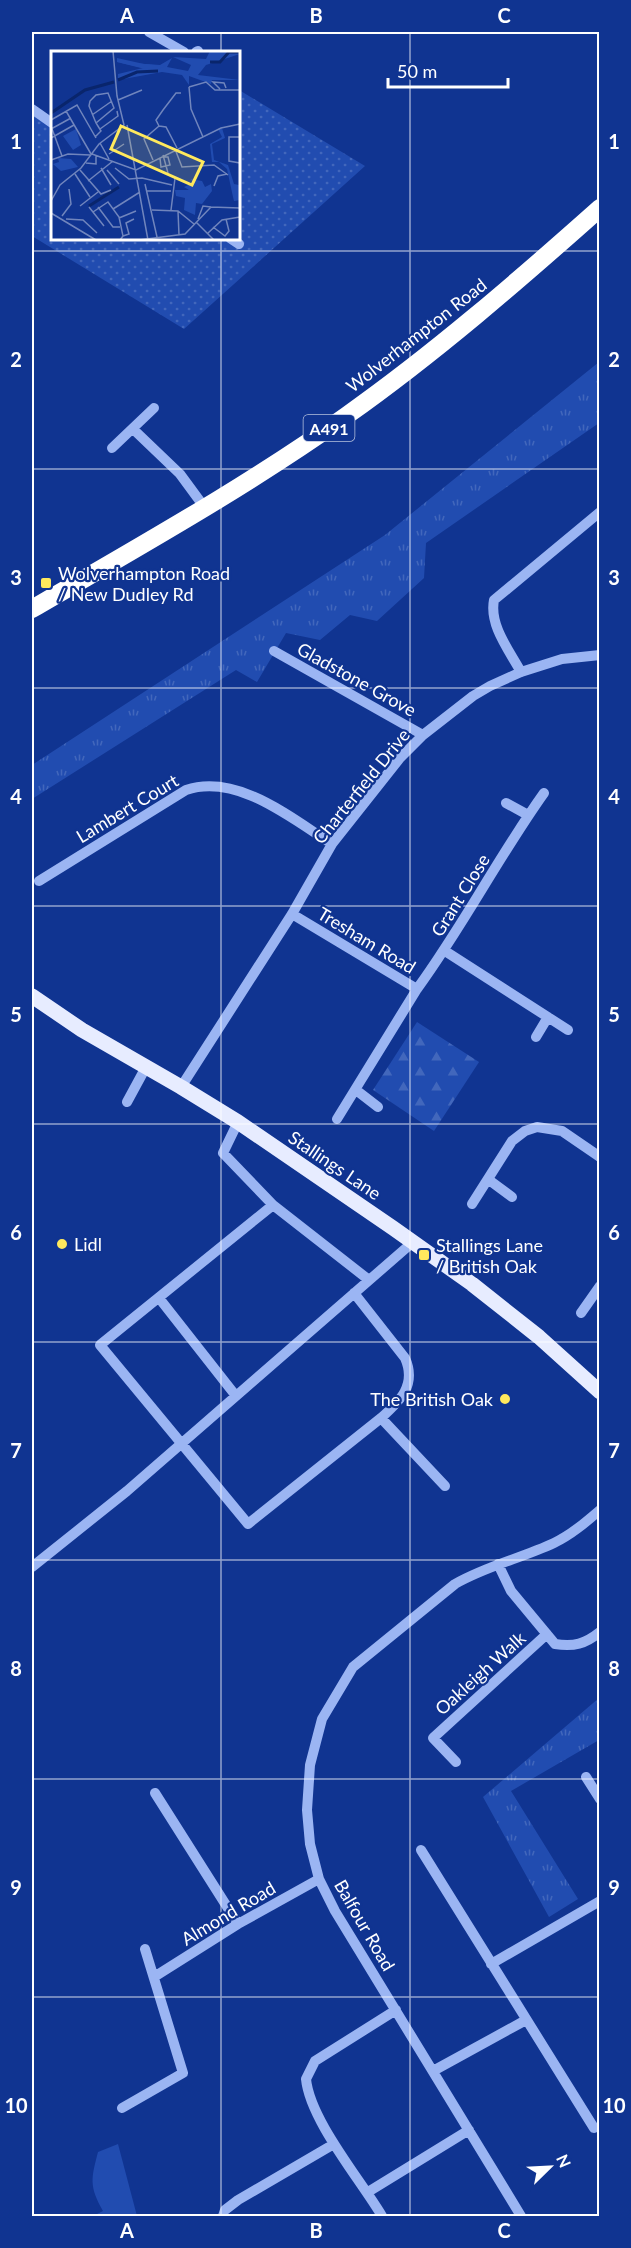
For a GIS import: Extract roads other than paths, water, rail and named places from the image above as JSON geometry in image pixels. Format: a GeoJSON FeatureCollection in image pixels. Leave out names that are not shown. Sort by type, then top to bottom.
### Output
{"type":"FeatureCollection","features":[{"type":"Feature","properties":{"kind":"highway","name":"Wolverhampton Road"},"geometry":{"type":"LineString","coordinates":[[32,609],[205,508],[345,417],[417,363],[508,289],[600,208]]}},
{"type":"Feature","properties":{"kind":"main road","name":"Stallings Lane"},"geometry":{"type":"LineString","coordinates":[[32,996],[82,1030],[238,1122],[413,1242],[472,1284],[538,1337],[600,1392]]}},
{"type":"Feature","properties":{"kind":"street"},"geometry":{"type":"LineString","coordinates":[[149,32],[182,51]]}},
{"type":"Feature","properties":{"kind":"street"},"geometry":{"type":"LineString","coordinates":[[32,109],[51,122]]}},
{"type":"Feature","properties":{"kind":"street"},"geometry":{"type":"LineString","coordinates":[[112,448],[154,408]]}},
{"type":"Feature","properties":{"kind":"street"},"geometry":{"type":"LineString","coordinates":[[133,429],[180,474],[205,508]]}},
{"type":"Feature","properties":{"kind":"street"},"geometry":{"type":"LineString","coordinates":[[521,672],[494,622],[492,609],[494,600],[600,512]]}},
{"type":"Feature","properties":{"kind":"street","name":"Gladstone Grove"},"geometry":{"type":"LineString","coordinates":[[274,651],[423,735]]}},
{"type":"Feature","properties":{"kind":"street","name":"Charterfield Drive"},"geometry":{"type":"LineString","coordinates":[[181,1087],[292,914],[332,844],[400,758],[423,735],[473,696],[521,672],[562,659],[600,655]]}},
{"type":"Feature","properties":{"kind":"street","name":"Lambert Court"},"geometry":{"type":"LineString","coordinates":[[39,881],[186,790],[199,786],[229,789],[270,805],[332,844]]}},
{"type":"Feature","properties":{"kind":"street","name":"Grant Close"},"geometry":{"type":"LineString","coordinates":[[417,989],[445,951],[528,815],[544,793]]}},
{"type":"Feature","properties":{"kind":"street"},"geometry":{"type":"LineString","coordinates":[[506,803],[528,815]]}},
{"type":"Feature","properties":{"kind":"street","name":"Tresham Road"},"geometry":{"type":"LineString","coordinates":[[292,914],[417,989],[337,1119]]}},
{"type":"Feature","properties":{"kind":"street"},"geometry":{"type":"LineString","coordinates":[[445,951],[568,1030]]}},
{"type":"Feature","properties":{"kind":"street"},"geometry":{"type":"LineString","coordinates":[[536,1037],[548,1017]]}},
{"type":"Feature","properties":{"kind":"street"},"geometry":{"type":"LineString","coordinates":[[127,1102],[146,1067]]}},
{"type":"Feature","properties":{"kind":"street"},"geometry":{"type":"LineString","coordinates":[[356,1090],[378,1107]]}},
{"type":"Feature","properties":{"kind":"street"},"geometry":{"type":"LineString","coordinates":[[238,1122],[223,1154],[273,1205],[369,1280]]}},
{"type":"Feature","properties":{"kind":"street"},"geometry":{"type":"LineString","coordinates":[[472,1204],[512,1141],[525,1131],[537,1127],[562,1131],[600,1157]]}},
{"type":"Feature","properties":{"kind":"street"},"geometry":{"type":"LineString","coordinates":[[489,1180],[512,1197]]}},
{"type":"Feature","properties":{"kind":"street"},"geometry":{"type":"LineString","coordinates":[[273,1205],[100,1345],[248,1524],[381,1418],[406,1391],[410,1368],[405,1358],[354,1293]]}},
{"type":"Feature","properties":{"kind":"street"},"geometry":{"type":"LineString","coordinates":[[32,1567],[127,1491],[413,1242]]}},
{"type":"Feature","properties":{"kind":"street"},"geometry":{"type":"LineString","coordinates":[[581,1313],[600,1286]]}},
{"type":"Feature","properties":{"kind":"street"},"geometry":{"type":"LineString","coordinates":[[159,1298],[236,1396]]}},
{"type":"Feature","properties":{"kind":"street"},"geometry":{"type":"LineString","coordinates":[[381,1418],[445,1486]]}},
{"type":"Feature","properties":{"kind":"street","name":"Balfour Road"},"geometry":{"type":"LineString","coordinates":[[521,2217],[335,1911],[319,1879],[310,1844],[307,1810],[310,1765],[322,1719],[353,1667],[455,1584],[473,1574],[556,1542],[600,1510]]}},
{"type":"Feature","properties":{"kind":"street"},"geometry":{"type":"LineString","coordinates":[[498,1564],[511,1591],[555,1644],[574,1646],[588,1642],[600,1632]]}},
{"type":"Feature","properties":{"kind":"street","name":"Oakleigh Walk"},"geometry":{"type":"LineString","coordinates":[[456,1762],[433,1738],[547,1635]]}},
{"type":"Feature","properties":{"kind":"street"},"geometry":{"type":"LineString","coordinates":[[586,1778],[600,1799]]}},
{"type":"Feature","properties":{"kind":"street"},"geometry":{"type":"LineString","coordinates":[[155,1793],[238,1924]]}},
{"type":"Feature","properties":{"kind":"street"},"geometry":{"type":"LineString","coordinates":[[421,1850],[594,2128]]}},
{"type":"Feature","properties":{"kind":"street","name":"Almond Road"},"geometry":{"type":"LineString","coordinates":[[154,1977],[238,1924],[319,1879]]}},
{"type":"Feature","properties":{"kind":"street"},"geometry":{"type":"LineString","coordinates":[[491,1964],[600,1901]]}},
{"type":"Feature","properties":{"kind":"street"},"geometry":{"type":"LineString","coordinates":[[122,2108],[183,2073],[145,1949]]}},
{"type":"Feature","properties":{"kind":"street"},"geometry":{"type":"LineString","coordinates":[[382,2217],[368,2192],[334,2144],[307,2088],[306,2079],[309,2068],[315,2061],[396,2010]]}},
{"type":"Feature","properties":{"kind":"street"},"geometry":{"type":"LineString","coordinates":[[433,2071],[526,2020]]}},
{"type":"Feature","properties":{"kind":"street"},"geometry":{"type":"LineString","coordinates":[[368,2192],[469,2130]]}},
{"type":"Feature","properties":{"kind":"street"},"geometry":{"type":"LineString","coordinates":[[223,2217],[225,2210],[238,2200],[334,2144]]}},
{"type":"Feature","properties":{"kind":"place","name":"Wolverhampton Road / New Dudley Rd"},"geometry":{"type":"Point","coordinates":[46,583]}},
{"type":"Feature","properties":{"kind":"place","name":"Lidl"},"geometry":{"type":"Point","coordinates":[62,1244]}},
{"type":"Feature","properties":{"kind":"place","name":"Stallings Lane / British Oak"},"geometry":{"type":"Point","coordinates":[424,1255]}},
{"type":"Feature","properties":{"kind":"place","name":"The British Oak"},"geometry":{"type":"Point","coordinates":[505,1399]}}]}
